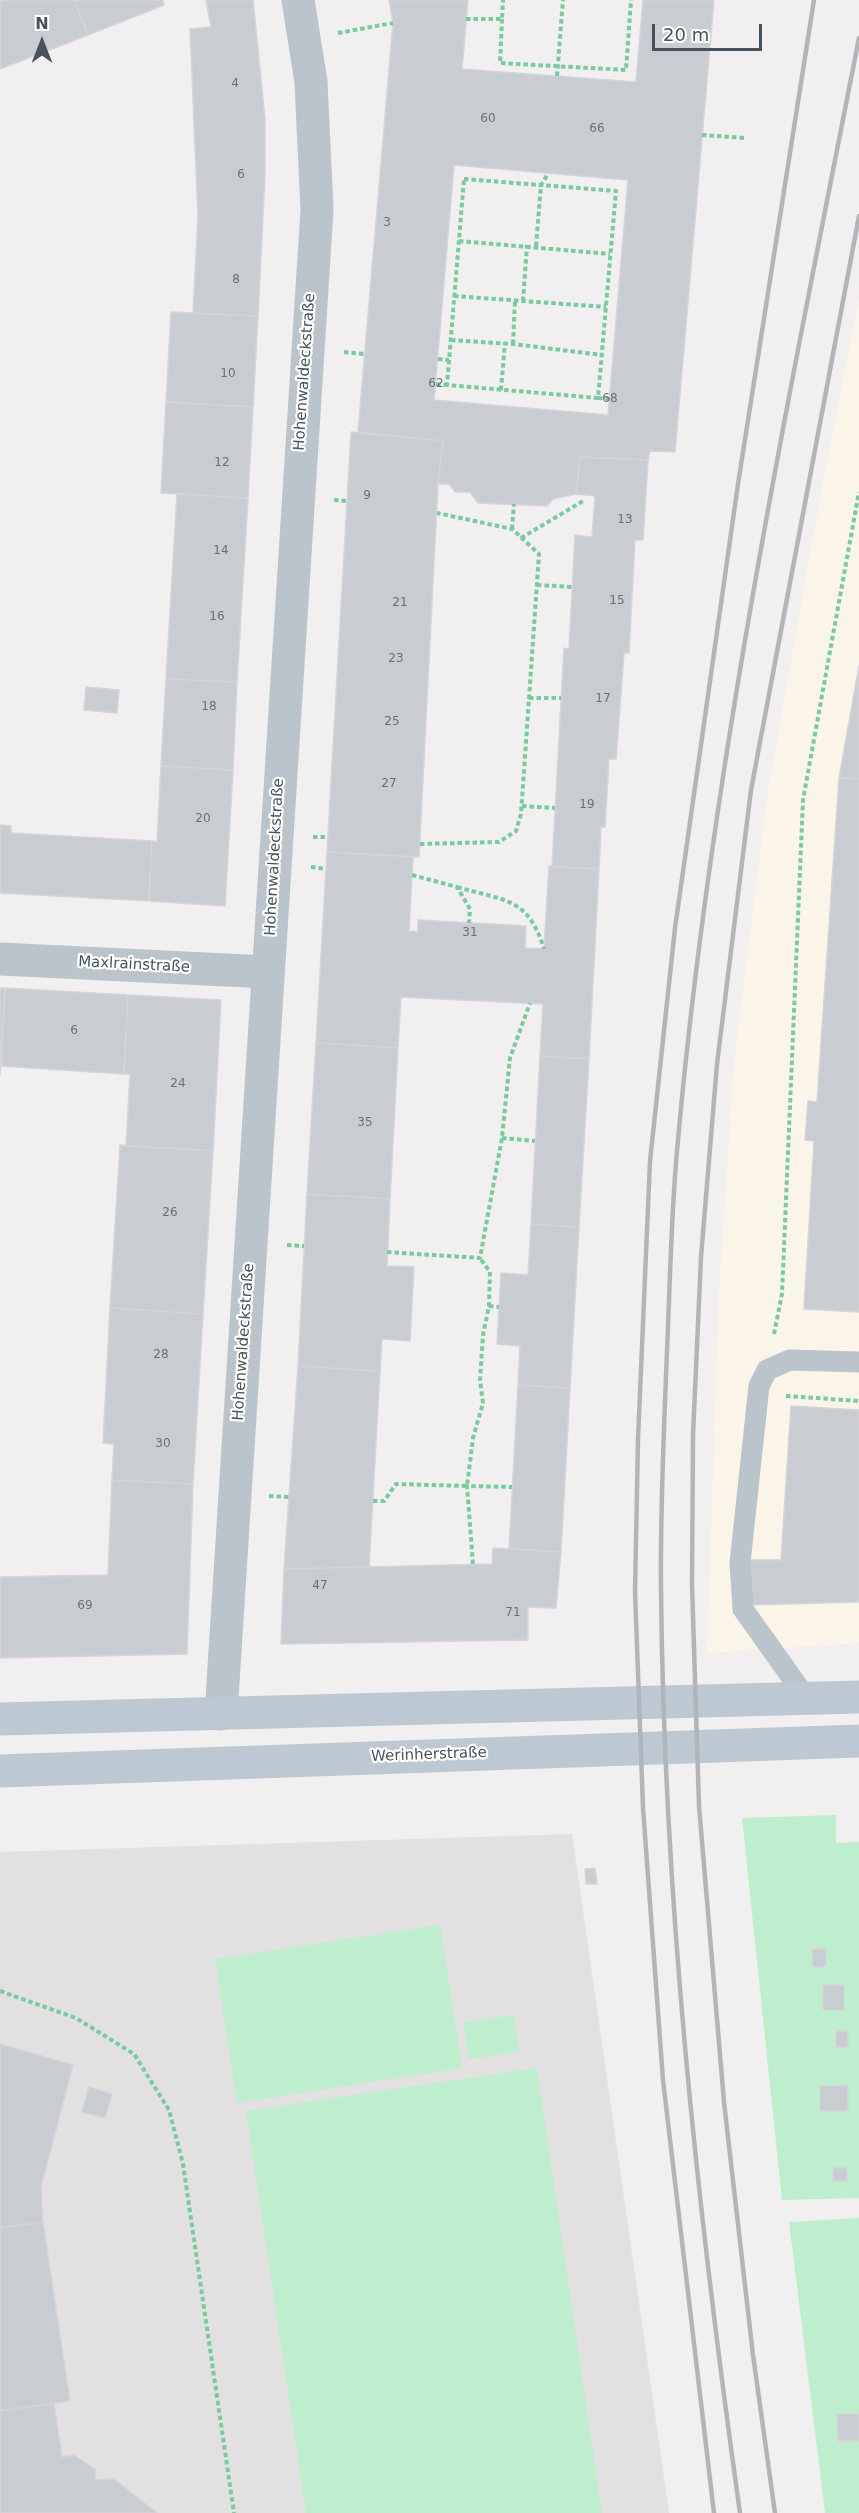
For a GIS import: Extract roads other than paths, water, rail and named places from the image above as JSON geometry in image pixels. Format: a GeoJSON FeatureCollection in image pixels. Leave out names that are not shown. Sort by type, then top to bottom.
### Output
{"type":"FeatureCollection","features":[{"type":"Feature","properties":{"kind":"main road"},"geometry":{"type":"LineString","coordinates":[[0,1719],[859,1698]]}},
{"type":"Feature","properties":{"kind":"main road","name":"Werinherstraße"},"geometry":{"type":"LineString","coordinates":[[0,1772],[595,1748],[859,1741]]}},
{"type":"Feature","properties":{"kind":"street","name":"Hohenwaldeckstraße"},"geometry":{"type":"LineString","coordinates":[[221,1714],[317,210],[311,82],[298,0]]}},
{"type":"Feature","properties":{"kind":"street","name":"Maxlrainstraße"},"geometry":{"type":"LineString","coordinates":[[0,959],[268,972]]}},
{"type":"Feature","properties":{"kind":"lane"},"geometry":{"type":"LineString","coordinates":[[807,1699],[743,1609],[740,1563],[759,1386],[767,1370],[790,1360],[859,1362]]}},
{"type":"Feature","properties":{"kind":"railway"},"geometry":{"type":"LineString","coordinates":[[714,2513],[663,2080],[643,1808],[635,1592],[638,1439],[650,1161],[675,928],[738,484],[814,0]]}},
{"type":"Feature","properties":{"kind":"railway"},"geometry":{"type":"LineString","coordinates":[[740,2513],[710,2283],[685,2052],[669,1821],[663,1705],[661,1559],[662,1470],[672,1226],[691,1011],[730,731],[778,453],[859,38]]}},
{"type":"Feature","properties":{"kind":"railway"},"geometry":{"type":"LineString","coordinates":[[775,2513],[753,2355],[724,2102],[699,1806],[692,1584],[693,1435],[701,1257],[717,1064],[751,790],[859,216]]}}]}
